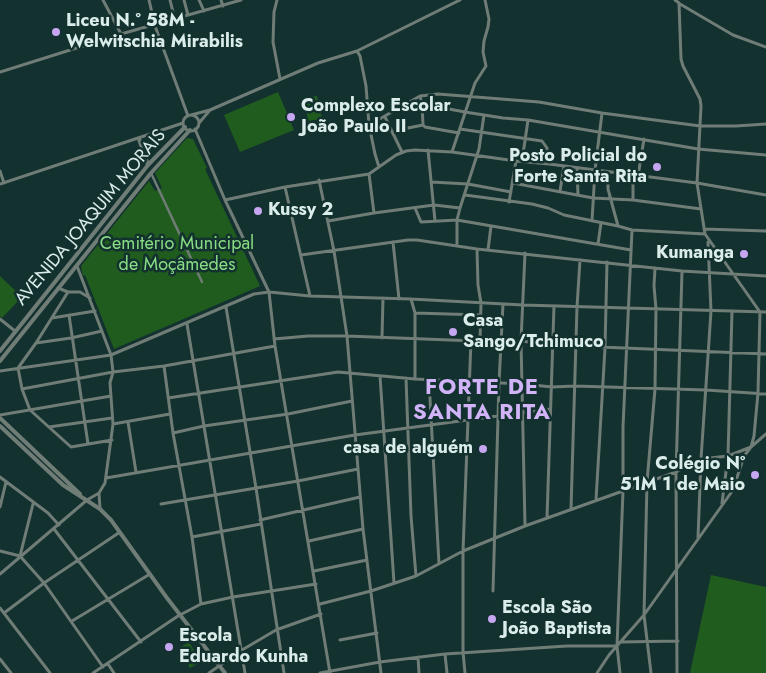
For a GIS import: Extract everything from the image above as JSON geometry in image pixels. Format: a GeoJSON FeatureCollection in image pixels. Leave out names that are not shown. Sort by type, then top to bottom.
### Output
{"type":"FeatureCollection","features":[{"type":"Feature","properties":{"kind":"street"},"geometry":{"type":"LineString","coordinates":[[103,0],[121,34]]}},
{"type":"Feature","properties":{"kind":"street"},"geometry":{"type":"LineString","coordinates":[[149,0],[155,26],[190,115]]}},
{"type":"Feature","properties":{"kind":"street"},"geometry":{"type":"LineString","coordinates":[[170,0],[175,20]]}},
{"type":"Feature","properties":{"kind":"street"},"geometry":{"type":"LineString","coordinates":[[184,0],[188,15]]}},
{"type":"Feature","properties":{"kind":"street"},"geometry":{"type":"LineString","coordinates":[[199,0],[204,11]]}},
{"type":"Feature","properties":{"kind":"street"},"geometry":{"type":"LineString","coordinates":[[221,0],[223,6]]}},
{"type":"Feature","properties":{"kind":"street"},"geometry":{"type":"LineString","coordinates":[[0,72],[121,34],[242,0]]}},
{"type":"Feature","properties":{"kind":"street"},"geometry":{"type":"LineString","coordinates":[[276,0],[273,42],[280,79]]}},
{"type":"Feature","properties":{"kind":"street"},"geometry":{"type":"LineString","coordinates":[[184,125],[185,118],[190,115],[210,110],[318,63],[357,51],[460,0]]}},
{"type":"Feature","properties":{"kind":"street"},"geometry":{"type":"LineString","coordinates":[[452,152],[475,83],[486,66],[483,46],[489,19],[486,0]]}},
{"type":"Feature","properties":{"kind":"street"},"geometry":{"type":"LineString","coordinates":[[675,0],[729,33],[766,47]]}},
{"type":"Feature","properties":{"kind":"street"},"geometry":{"type":"LineString","coordinates":[[679,4],[681,60],[700,99],[697,183],[705,234],[760,312],[758,393],[754,436],[751,447]]}},
{"type":"Feature","properties":{"kind":"street"},"geometry":{"type":"LineString","coordinates":[[357,51],[360,56],[366,86],[369,125],[379,167]]}},
{"type":"Feature","properties":{"kind":"street"},"geometry":{"type":"LineString","coordinates":[[369,125],[420,96],[438,94],[539,102],[602,113],[700,126],[766,124]]}},
{"type":"Feature","properties":{"kind":"street"},"geometry":{"type":"LineString","coordinates":[[420,96],[423,125]]}},
{"type":"Feature","properties":{"kind":"street"},"geometry":{"type":"LineString","coordinates":[[422,104],[698,149],[766,155]]}},
{"type":"Feature","properties":{"kind":"street"},"geometry":{"type":"LineString","coordinates":[[210,110],[196,129],[225,200],[268,292],[275,346],[288,414],[330,672]]}},
{"type":"Feature","properties":{"kind":"street"},"geometry":{"type":"LineString","coordinates":[[592,221],[595,170],[602,113]]}},
{"type":"Feature","properties":{"kind":"street"},"geometry":{"type":"LineString","coordinates":[[190,115],[196,117],[199,123]]}},
{"type":"Feature","properties":{"kind":"street"},"geometry":{"type":"LineString","coordinates":[[457,246],[457,220],[477,155],[484,115]]}},
{"type":"Feature","properties":{"kind":"street"},"geometry":{"type":"LineString","coordinates":[[384,117],[402,152]]}},
{"type":"Feature","properties":{"kind":"street"},"geometry":{"type":"LineString","coordinates":[[522,161],[528,120]]}},
{"type":"Feature","properties":{"kind":"street"},"geometry":{"type":"LineString","coordinates":[[184,125],[190,130],[196,129]]}},
{"type":"Feature","properties":{"kind":"street"},"geometry":{"type":"LineString","coordinates":[[0,172],[2,184],[184,125]]}},
{"type":"Feature","properties":{"kind":"street","name":"AVENIDA JOAQUIM MORAIS"},"geometry":{"type":"LineString","coordinates":[[0,351],[148,165],[184,125]]}},
{"type":"Feature","properties":{"kind":"street"},"geometry":{"type":"LineString","coordinates":[[393,134],[403,129],[423,125],[427,128],[481,131],[537,140],[545,143],[549,164]]}},
{"type":"Feature","properties":{"kind":"street","name":"AVENIDA JOAQUIM MORAIS"},"geometry":{"type":"LineString","coordinates":[[0,361],[150,173],[190,130]]}},
{"type":"Feature","properties":{"kind":"street"},"geometry":{"type":"LineString","coordinates":[[139,139],[148,165]]}},
{"type":"Feature","properties":{"kind":"street"},"geometry":{"type":"LineString","coordinates":[[638,176],[644,139]]}},
{"type":"Feature","properties":{"kind":"street"},"geometry":{"type":"LineString","coordinates":[[225,200],[285,186],[369,174],[402,152],[428,150],[697,183],[766,195]]}},
{"type":"Feature","properties":{"kind":"street"},"geometry":{"type":"LineString","coordinates":[[428,150],[435,221]]}},
{"type":"Feature","properties":{"kind":"street"},"geometry":{"type":"LineString","coordinates":[[510,202],[516,161]]}},
{"type":"Feature","properties":{"kind":"street"},"geometry":{"type":"LineString","coordinates":[[560,191],[564,166]]}},
{"type":"Feature","properties":{"kind":"street"},"geometry":{"type":"LineString","coordinates":[[577,168],[578,195]]}},
{"type":"Feature","properties":{"kind":"street"},"geometry":{"type":"LineString","coordinates":[[608,172],[608,189],[618,226]]}},
{"type":"Feature","properties":{"kind":"street"},"geometry":{"type":"LineString","coordinates":[[150,173],[202,282]]}},
{"type":"Feature","properties":{"kind":"street"},"geometry":{"type":"LineString","coordinates":[[369,174],[374,213]]}},
{"type":"Feature","properties":{"kind":"street"},"geometry":{"type":"LineString","coordinates":[[632,200],[633,176]]}},
{"type":"Feature","properties":{"kind":"street"},"geometry":{"type":"LineString","coordinates":[[319,180],[342,296],[363,529],[381,673]]}},
{"type":"Feature","properties":{"kind":"street"},"geometry":{"type":"LineString","coordinates":[[431,182],[468,184],[511,192]]}},
{"type":"Feature","properties":{"kind":"street"},"geometry":{"type":"LineString","coordinates":[[513,183],[593,198],[632,200],[701,209]]}},
{"type":"Feature","properties":{"kind":"street"},"geometry":{"type":"LineString","coordinates":[[285,186],[310,296]]}},
{"type":"Feature","properties":{"kind":"street"},"geometry":{"type":"LineString","coordinates":[[464,195],[541,206],[564,215],[632,230],[705,234]]}},
{"type":"Feature","properties":{"kind":"street"},"geometry":{"type":"LineString","coordinates":[[328,221],[434,205],[460,208]]}},
{"type":"Feature","properties":{"kind":"street"},"geometry":{"type":"LineString","coordinates":[[415,208],[420,222],[457,220],[631,250]]}},
{"type":"Feature","properties":{"kind":"street"},"geometry":{"type":"LineString","coordinates":[[598,244],[601,223]]}},
{"type":"Feature","properties":{"kind":"street"},"geometry":{"type":"LineString","coordinates":[[488,250],[491,226]]}},
{"type":"Feature","properties":{"kind":"street"},"geometry":{"type":"LineString","coordinates":[[704,228],[766,230]]}},
{"type":"Feature","properties":{"kind":"street"},"geometry":{"type":"LineString","coordinates":[[620,673],[617,646],[632,230]]}},
{"type":"Feature","properties":{"kind":"street"},"geometry":{"type":"LineString","coordinates":[[301,255],[417,240],[478,249],[682,271],[766,276]]}},
{"type":"Feature","properties":{"kind":"street"},"geometry":{"type":"LineString","coordinates":[[698,538],[701,459],[711,310],[711,273],[708,240]]}},
{"type":"Feature","properties":{"kind":"street"},"geometry":{"type":"LineString","coordinates":[[393,242],[399,299]]}},
{"type":"Feature","properties":{"kind":"street"},"geometry":{"type":"LineString","coordinates":[[478,249],[478,285],[481,303],[480,342]]}},
{"type":"Feature","properties":{"kind":"street"},"geometry":{"type":"LineString","coordinates":[[524,526],[521,341],[525,253]]}},
{"type":"Feature","properties":{"kind":"street"},"geometry":{"type":"LineString","coordinates":[[571,509],[580,260]]}},
{"type":"Feature","properties":{"kind":"street"},"geometry":{"type":"LineString","coordinates":[[596,500],[605,348],[607,262]]}},
{"type":"Feature","properties":{"kind":"street"},"geometry":{"type":"LineString","coordinates":[[0,574],[87,500],[99,493],[105,483],[113,424],[110,383],[113,372],[111,355],[77,265]]}},
{"type":"Feature","properties":{"kind":"street"},"geometry":{"type":"LineString","coordinates":[[651,673],[644,615],[647,482],[655,389],[655,268]]}},
{"type":"Feature","properties":{"kind":"street"},"geometry":{"type":"LineString","coordinates":[[677,673],[676,472],[682,271]]}},
{"type":"Feature","properties":{"kind":"street"},"geometry":{"type":"LineString","coordinates":[[58,288],[68,292],[80,292],[90,299]]}},
{"type":"Feature","properties":{"kind":"street"},"geometry":{"type":"LineString","coordinates":[[68,292],[18,368],[22,389],[30,410],[72,447],[112,440]]}},
{"type":"Feature","properties":{"kind":"street"},"geometry":{"type":"LineString","coordinates":[[0,371],[111,355],[254,294],[268,292],[310,296],[523,305],[766,312]]}},
{"type":"Feature","properties":{"kind":"street"},"geometry":{"type":"LineString","coordinates":[[382,338],[383,298]]}},
{"type":"Feature","properties":{"kind":"street"},"geometry":{"type":"LineString","coordinates":[[411,299],[415,313],[415,379]]}},
{"type":"Feature","properties":{"kind":"street"},"geometry":{"type":"LineString","coordinates":[[493,591],[503,304]]}},
{"type":"Feature","properties":{"kind":"street"},"geometry":{"type":"LineString","coordinates":[[547,518],[554,306]]}},
{"type":"Feature","properties":{"kind":"street"},"geometry":{"type":"LineString","coordinates":[[226,307],[284,673]]}},
{"type":"Feature","properties":{"kind":"street"},"geometry":{"type":"LineString","coordinates":[[52,318],[95,311]]}},
{"type":"Feature","properties":{"kind":"street"},"geometry":{"type":"LineString","coordinates":[[722,505],[728,456],[732,311]]}},
{"type":"Feature","properties":{"kind":"street"},"geometry":{"type":"LineString","coordinates":[[415,313],[481,315]]}},
{"type":"Feature","properties":{"kind":"street"},"geometry":{"type":"LineString","coordinates":[[69,315],[88,444]]}},
{"type":"Feature","properties":{"kind":"street"},"geometry":{"type":"LineString","coordinates":[[0,319],[15,331]]}},
{"type":"Feature","properties":{"kind":"street"},"geometry":{"type":"LineString","coordinates":[[187,323],[245,673]]}},
{"type":"Feature","properties":{"kind":"street"},"geometry":{"type":"LineString","coordinates":[[36,343],[102,332]]}},
{"type":"Feature","properties":{"kind":"street"},"geometry":{"type":"LineString","coordinates":[[274,339],[308,336],[347,336],[470,340],[480,342],[521,341],[605,348],[766,354]]}},
{"type":"Feature","properties":{"kind":"street"},"geometry":{"type":"LineString","coordinates":[[465,673],[463,652],[463,551],[470,340]]}},
{"type":"Feature","properties":{"kind":"street"},"geometry":{"type":"LineString","coordinates":[[22,389],[113,372],[164,366],[275,346]]}},
{"type":"Feature","properties":{"kind":"street"},"geometry":{"type":"LineString","coordinates":[[164,366],[172,433],[192,537],[201,604]]}},
{"type":"Feature","properties":{"kind":"street"},"geometry":{"type":"LineString","coordinates":[[168,398],[326,373],[349,372],[415,379],[552,387],[706,390],[766,394]]}},
{"type":"Feature","properties":{"kind":"street"},"geometry":{"type":"LineString","coordinates":[[380,376],[382,431],[394,583]]}},
{"type":"Feature","properties":{"kind":"street"},"geometry":{"type":"LineString","coordinates":[[406,378],[411,516],[416,576]]}},
{"type":"Feature","properties":{"kind":"street"},"geometry":{"type":"LineString","coordinates":[[429,380],[439,564]]}},
{"type":"Feature","properties":{"kind":"street"},"geometry":{"type":"LineString","coordinates":[[0,416],[111,396]]}},
{"type":"Feature","properties":{"kind":"street"},"geometry":{"type":"LineString","coordinates":[[172,433],[204,426],[288,414],[352,401]]}},
{"type":"Feature","properties":{"kind":"street"},"geometry":{"type":"LineString","coordinates":[[106,478],[355,435],[550,409]]}},
{"type":"Feature","properties":{"kind":"street"},"geometry":{"type":"LineString","coordinates":[[113,424],[170,414]]}},
{"type":"Feature","properties":{"kind":"street"},"geometry":{"type":"LineString","coordinates":[[0,416],[82,496],[100,509],[120,532],[225,673]]}},
{"type":"Feature","properties":{"kind":"street"},"geometry":{"type":"LineString","coordinates":[[49,427],[112,418]]}},
{"type":"Feature","properties":{"kind":"street"},"geometry":{"type":"LineString","coordinates":[[128,422],[136,472]]}},
{"type":"Feature","properties":{"kind":"street"},"geometry":{"type":"LineString","coordinates":[[0,426],[63,485],[82,496]]}},
{"type":"Feature","properties":{"kind":"street"},"geometry":{"type":"LineString","coordinates":[[597,673],[644,615],[733,490],[744,456],[766,434]]}},
{"type":"Feature","properties":{"kind":"street"},"geometry":{"type":"LineString","coordinates":[[320,604],[372,591],[416,576],[463,551],[524,526],[676,472],[701,459],[728,456],[751,447]]}},
{"type":"Feature","properties":{"kind":"street"},"geometry":{"type":"LineString","coordinates":[[162,504],[358,469]]}},
{"type":"Feature","properties":{"kind":"street"},"geometry":{"type":"LineString","coordinates":[[0,477],[48,514],[59,525]]}},
{"type":"Feature","properties":{"kind":"street"},"geometry":{"type":"LineString","coordinates":[[0,507],[2,491],[6,482]]}},
{"type":"Feature","properties":{"kind":"street"},"geometry":{"type":"LineString","coordinates":[[99,493],[100,509]]}},
{"type":"Feature","properties":{"kind":"street"},"geometry":{"type":"LineString","coordinates":[[260,520],[360,497]]}},
{"type":"Feature","properties":{"kind":"street"},"geometry":{"type":"LineString","coordinates":[[20,556],[33,504]]}},
{"type":"Feature","properties":{"kind":"street"},"geometry":{"type":"LineString","coordinates":[[192,537],[261,524]]}},
{"type":"Feature","properties":{"kind":"street"},"geometry":{"type":"LineString","coordinates":[[54,529],[141,642]]}},
{"type":"Feature","properties":{"kind":"street"},"geometry":{"type":"LineString","coordinates":[[309,541],[363,529]]}},
{"type":"Feature","properties":{"kind":"street"},"geometry":{"type":"LineString","coordinates":[[4,613],[44,583],[120,532]]}},
{"type":"Feature","properties":{"kind":"street"},"geometry":{"type":"LineString","coordinates":[[0,551],[20,556],[44,583],[103,667]]}},
{"type":"Feature","properties":{"kind":"street"},"geometry":{"type":"LineString","coordinates":[[314,571],[367,560]]}},
{"type":"Feature","properties":{"kind":"street"},"geometry":{"type":"LineString","coordinates":[[72,622],[150,574]]}},
{"type":"Feature","properties":{"kind":"street"},"geometry":{"type":"LineString","coordinates":[[93,673],[201,604],[272,590],[316,584]]}},
{"type":"Feature","properties":{"kind":"street"},"geometry":{"type":"LineString","coordinates":[[0,608],[50,673]]}},
{"type":"Feature","properties":{"kind":"street"},"geometry":{"type":"LineString","coordinates":[[209,673],[242,650],[276,630],[321,614]]}},
{"type":"Feature","properties":{"kind":"street"},"geometry":{"type":"LineString","coordinates":[[340,640],[377,633]]}},
{"type":"Feature","properties":{"kind":"street"},"geometry":{"type":"LineString","coordinates":[[621,642],[678,641]]}},
{"type":"Feature","properties":{"kind":"street"},"geometry":{"type":"LineString","coordinates":[[320,673],[380,662],[463,652],[568,646],[617,646]]}},
{"type":"Feature","properties":{"kind":"street"},"geometry":{"type":"LineString","coordinates":[[445,654],[446,673]]}},
{"type":"Feature","properties":{"kind":"street"},"geometry":{"type":"LineString","coordinates":[[418,658],[419,673]]}},
{"type":"Feature","properties":{"kind":"street"},"geometry":{"type":"LineString","coordinates":[[0,659],[11,673]]}},
{"type":"Feature","properties":{"kind":"street"},"geometry":{"type":"LineString","coordinates":[[108,664],[114,673]]}},
{"type":"Feature","properties":{"kind":"green space"},"geometry":{"type":"Polygon","coordinates":[[[278,92],[294,130],[240,152],[224,115],[278,92]]]}},
{"type":"Feature","properties":{"kind":"green space"},"geometry":{"type":"Polygon","coordinates":[[[317,96],[322,119],[308,121],[304,98],[317,96]]]}},
{"type":"Feature","properties":{"kind":"green space","name":"Cemitério Municipal de Moçâmedes"},"geometry":{"type":"Polygon","coordinates":[[[187,138],[193,139],[207,168],[205,169],[260,286],[114,349],[85,275],[83,276],[81,266],[149,181],[155,191],[162,188],[155,173],[187,138]]]}},
{"type":"Feature","properties":{"kind":"green space"},"geometry":{"type":"Polygon","coordinates":[[[0,276],[22,297],[2,318],[0,316],[0,276]]]}},
{"type":"Feature","properties":{"kind":"green space"},"geometry":{"type":"Polygon","coordinates":[[[711,575],[766,587],[766,673],[690,673],[711,575]]]}},
{"type":"Feature","properties":{"kind":"green space"},"geometry":{"type":"Polygon","coordinates":[[[189,642],[201,662],[190,668],[179,648],[189,642]]]}},
{"type":"Feature","properties":{"kind":"place","name":"Liceu N.º 58M - Welwitschia Mirabilis"},"geometry":{"type":"Point","coordinates":[56,32]}},
{"type":"Feature","properties":{"kind":"place","name":"Complexo Escolar João Paulo II"},"geometry":{"type":"Point","coordinates":[291,117]}},
{"type":"Feature","properties":{"kind":"place","name":"Posto Policial do Forte Santa Rita"},"geometry":{"type":"Point","coordinates":[657,167]}},
{"type":"Feature","properties":{"kind":"place","name":"Kussy 2"},"geometry":{"type":"Point","coordinates":[258,211]}},
{"type":"Feature","properties":{"kind":"place","name":"Kumanga"},"geometry":{"type":"Point","coordinates":[744,254]}},
{"type":"Feature","properties":{"kind":"place","name":"Casa Sango/Tchimuco"},"geometry":{"type":"Point","coordinates":[453,332]}},
{"type":"Feature","properties":{"kind":"place","name":"casa de alguém"},"geometry":{"type":"Point","coordinates":[483,449]}},
{"type":"Feature","properties":{"kind":"place","name":"Colégio Nº 51M 1 de Maio"},"geometry":{"type":"Point","coordinates":[755,475]}},
{"type":"Feature","properties":{"kind":"place","name":"Escola São João Baptista"},"geometry":{"type":"Point","coordinates":[492,619]}},
{"type":"Feature","properties":{"kind":"place","name":"Escola Eduardo Kunha"},"geometry":{"type":"Point","coordinates":[169,647]}},
{"type":"Feature","properties":{"kind":"district","name":"FORTE DE SANTA RITA"},"geometry":{"type":"Point","coordinates":[482,402]}}]}
